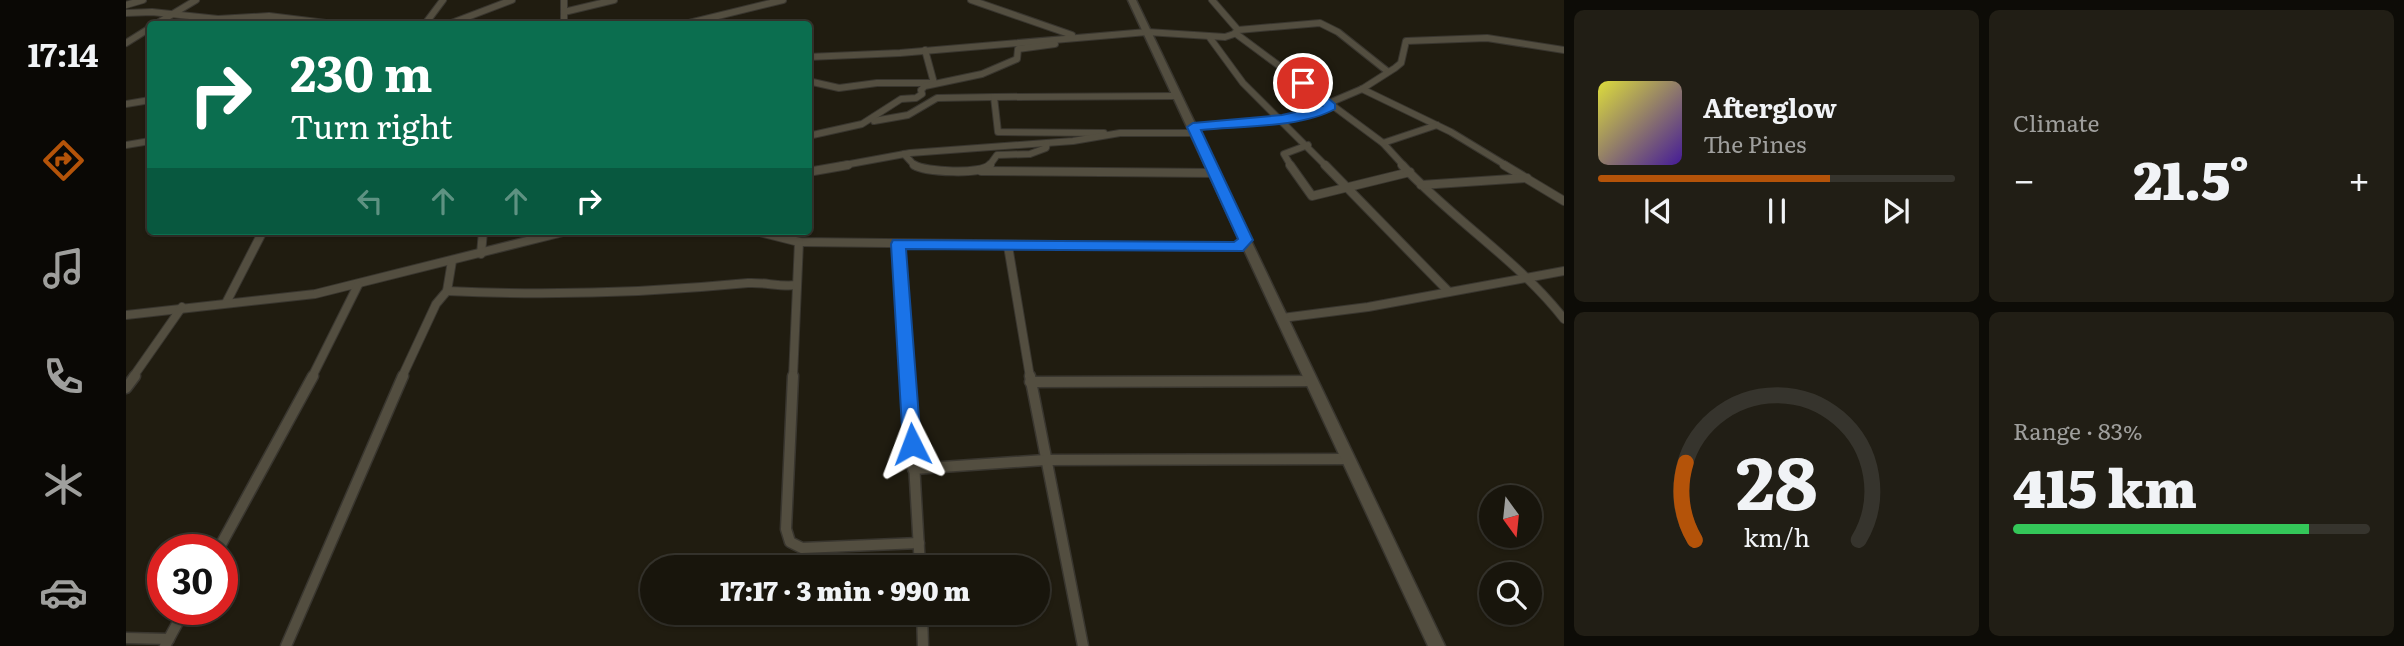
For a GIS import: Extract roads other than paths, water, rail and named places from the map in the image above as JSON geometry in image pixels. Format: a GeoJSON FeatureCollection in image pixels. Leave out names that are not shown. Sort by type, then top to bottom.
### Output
{"type":"FeatureCollection","features":[{"type":"Feature","properties":{"kind":"street"},"geometry":{"type":"LineString","coordinates":[[126,5],[143,0]]}},
{"type":"Feature","properties":{"kind":"street"},"geometry":{"type":"LineString","coordinates":[[161,21],[195,0]]}},
{"type":"Feature","properties":{"kind":"street"},"geometry":{"type":"LineString","coordinates":[[427,21],[443,0]]}},
{"type":"Feature","properties":{"kind":"street"},"geometry":{"type":"LineString","coordinates":[[457,21],[512,0]]}},
{"type":"Feature","properties":{"kind":"street"},"geometry":{"type":"LineString","coordinates":[[564,0],[564,21]]}},
{"type":"Feature","properties":{"kind":"street"},"geometry":{"type":"LineString","coordinates":[[564,12],[614,0]]}},
{"type":"Feature","properties":{"kind":"street"},"geometry":{"type":"LineString","coordinates":[[697,21],[783,0]]}},
{"type":"Feature","properties":{"kind":"street"},"geometry":{"type":"LineString","coordinates":[[971,0],[1076,37]]}},
{"type":"Feature","properties":{"kind":"street"},"geometry":{"type":"LineString","coordinates":[[1132,0],[1437,646]]}},
{"type":"Feature","properties":{"kind":"street"},"geometry":{"type":"LineString","coordinates":[[1212,0],[1237,32],[1383,143],[1420,185],[1527,277],[1564,318]]}},
{"type":"Feature","properties":{"kind":"street"},"geometry":{"type":"LineString","coordinates":[[126,13],[152,12],[218,19],[282,17],[312,21]]}},
{"type":"Feature","properties":{"kind":"street"},"geometry":{"type":"LineString","coordinates":[[812,57],[1147,32],[1210,38],[1237,32],[1320,23],[1338,32],[1387,71]]}},
{"type":"Feature","properties":{"kind":"street"},"geometry":{"type":"LineString","coordinates":[[126,43],[147,30]]}},
{"type":"Feature","properties":{"kind":"street"},"geometry":{"type":"LineString","coordinates":[[812,83],[839,88],[887,82],[950,83],[982,74],[1017,59],[1018,49],[1095,36]]}},
{"type":"Feature","properties":{"kind":"street"},"geometry":{"type":"LineString","coordinates":[[1210,38],[1243,83],[1282,118],[1449,292]]}},
{"type":"Feature","properties":{"kind":"street"},"geometry":{"type":"LineString","coordinates":[[1329,103],[1362,89],[1401,64],[1405,41],[1487,38],[1564,50]]}},
{"type":"Feature","properties":{"kind":"street"},"geometry":{"type":"LineString","coordinates":[[925,50],[934,83]]}},
{"type":"Feature","properties":{"kind":"street"},"geometry":{"type":"LineString","coordinates":[[916,98],[922,94],[921,90],[925,86],[934,83]]}},
{"type":"Feature","properties":{"kind":"street"},"geometry":{"type":"LineString","coordinates":[[950,83],[962,97]]}},
{"type":"Feature","properties":{"kind":"street"},"geometry":{"type":"LineString","coordinates":[[1362,89],[1437,125],[1564,201]]}},
{"type":"Feature","properties":{"kind":"street"},"geometry":{"type":"LineString","coordinates":[[862,124],[901,99],[1176,96]]}},
{"type":"Feature","properties":{"kind":"street"},"geometry":{"type":"LineString","coordinates":[[994,97],[999,132],[1191,133],[1193,127]]}},
{"type":"Feature","properties":{"kind":"street"},"geometry":{"type":"LineString","coordinates":[[916,98],[916,109]]}},
{"type":"Feature","properties":{"kind":"street"},"geometry":{"type":"LineString","coordinates":[[812,135],[908,115],[937,98]]}},
{"type":"Feature","properties":{"kind":"street"},"geometry":{"type":"LineString","coordinates":[[126,104],[147,100]]}},
{"type":"Feature","properties":{"kind":"street"},"geometry":{"type":"LineString","coordinates":[[1193,127],[1321,112],[1330,106],[1329,103]]}},
{"type":"Feature","properties":{"kind":"street"},"geometry":{"type":"LineString","coordinates":[[1383,143],[1437,125]]}},
{"type":"Feature","properties":{"kind":"street"},"geometry":{"type":"LineString","coordinates":[[812,171],[904,154],[1047,144],[1120,134]]}},
{"type":"Feature","properties":{"kind":"street"},"geometry":{"type":"LineString","coordinates":[[126,147],[147,141]]}},
{"type":"Feature","properties":{"kind":"street"},"geometry":{"type":"LineString","coordinates":[[981,171],[987,169],[998,155],[1036,153],[1046,148],[1047,144]]}},
{"type":"Feature","properties":{"kind":"street"},"geometry":{"type":"LineString","coordinates":[[1308,145],[1284,154],[1308,194],[1320,195],[1409,172]]}},
{"type":"Feature","properties":{"kind":"street"},"geometry":{"type":"LineString","coordinates":[[904,154],[916,167],[925,169],[1214,173]]}},
{"type":"Feature","properties":{"kind":"street"},"geometry":{"type":"LineString","coordinates":[[1420,185],[1527,178]]}},
{"type":"Feature","properties":{"kind":"street"},"geometry":{"type":"LineString","coordinates":[[226,303],[261,235]]}},
{"type":"Feature","properties":{"kind":"street"},"geometry":{"type":"LineString","coordinates":[[481,254],[483,235]]}},
{"type":"Feature","properties":{"kind":"street"},"geometry":{"type":"LineString","coordinates":[[126,315],[315,294],[552,235]]}},
{"type":"Feature","properties":{"kind":"street"},"geometry":{"type":"LineString","coordinates":[[772,235],[799,242],[1008,246],[1237,247],[1246,240]]}},
{"type":"Feature","properties":{"kind":"street"},"geometry":{"type":"LineString","coordinates":[[799,242],[786,529],[789,541],[802,548],[919,543]]}},
{"type":"Feature","properties":{"kind":"street"},"geometry":{"type":"LineString","coordinates":[[898,244],[920,555]]}},
{"type":"Feature","properties":{"kind":"street"},"geometry":{"type":"LineString","coordinates":[[1008,246],[1030,382],[1083,646]]}},
{"type":"Feature","properties":{"kind":"street"},"geometry":{"type":"LineString","coordinates":[[286,646],[405,368],[436,304],[446,291],[452,261]]}},
{"type":"Feature","properties":{"kind":"street"},"geometry":{"type":"LineString","coordinates":[[1282,318],[1368,307],[1564,271]]}},
{"type":"Feature","properties":{"kind":"street"},"geometry":{"type":"LineString","coordinates":[[446,291],[492,294],[635,293],[699,290],[752,282],[783,287],[796,285]]}},
{"type":"Feature","properties":{"kind":"street"},"geometry":{"type":"LineString","coordinates":[[227,534],[322,360],[358,285]]}},
{"type":"Feature","properties":{"kind":"street"},"geometry":{"type":"LineString","coordinates":[[126,388],[182,307]]}},
{"type":"Feature","properties":{"kind":"street"},"geometry":{"type":"LineString","coordinates":[[1030,382],[1310,381]]}},
{"type":"Feature","properties":{"kind":"street"},"geometry":{"type":"LineString","coordinates":[[913,469],[1045,460],[1347,459]]}},
{"type":"Feature","properties":{"kind":"street"},"geometry":{"type":"LineString","coordinates":[[126,638],[167,642],[176,625]]}},
{"type":"Feature","properties":{"kind":"street"},"geometry":{"type":"LineString","coordinates":[[922,625],[923,646]]}}]}
